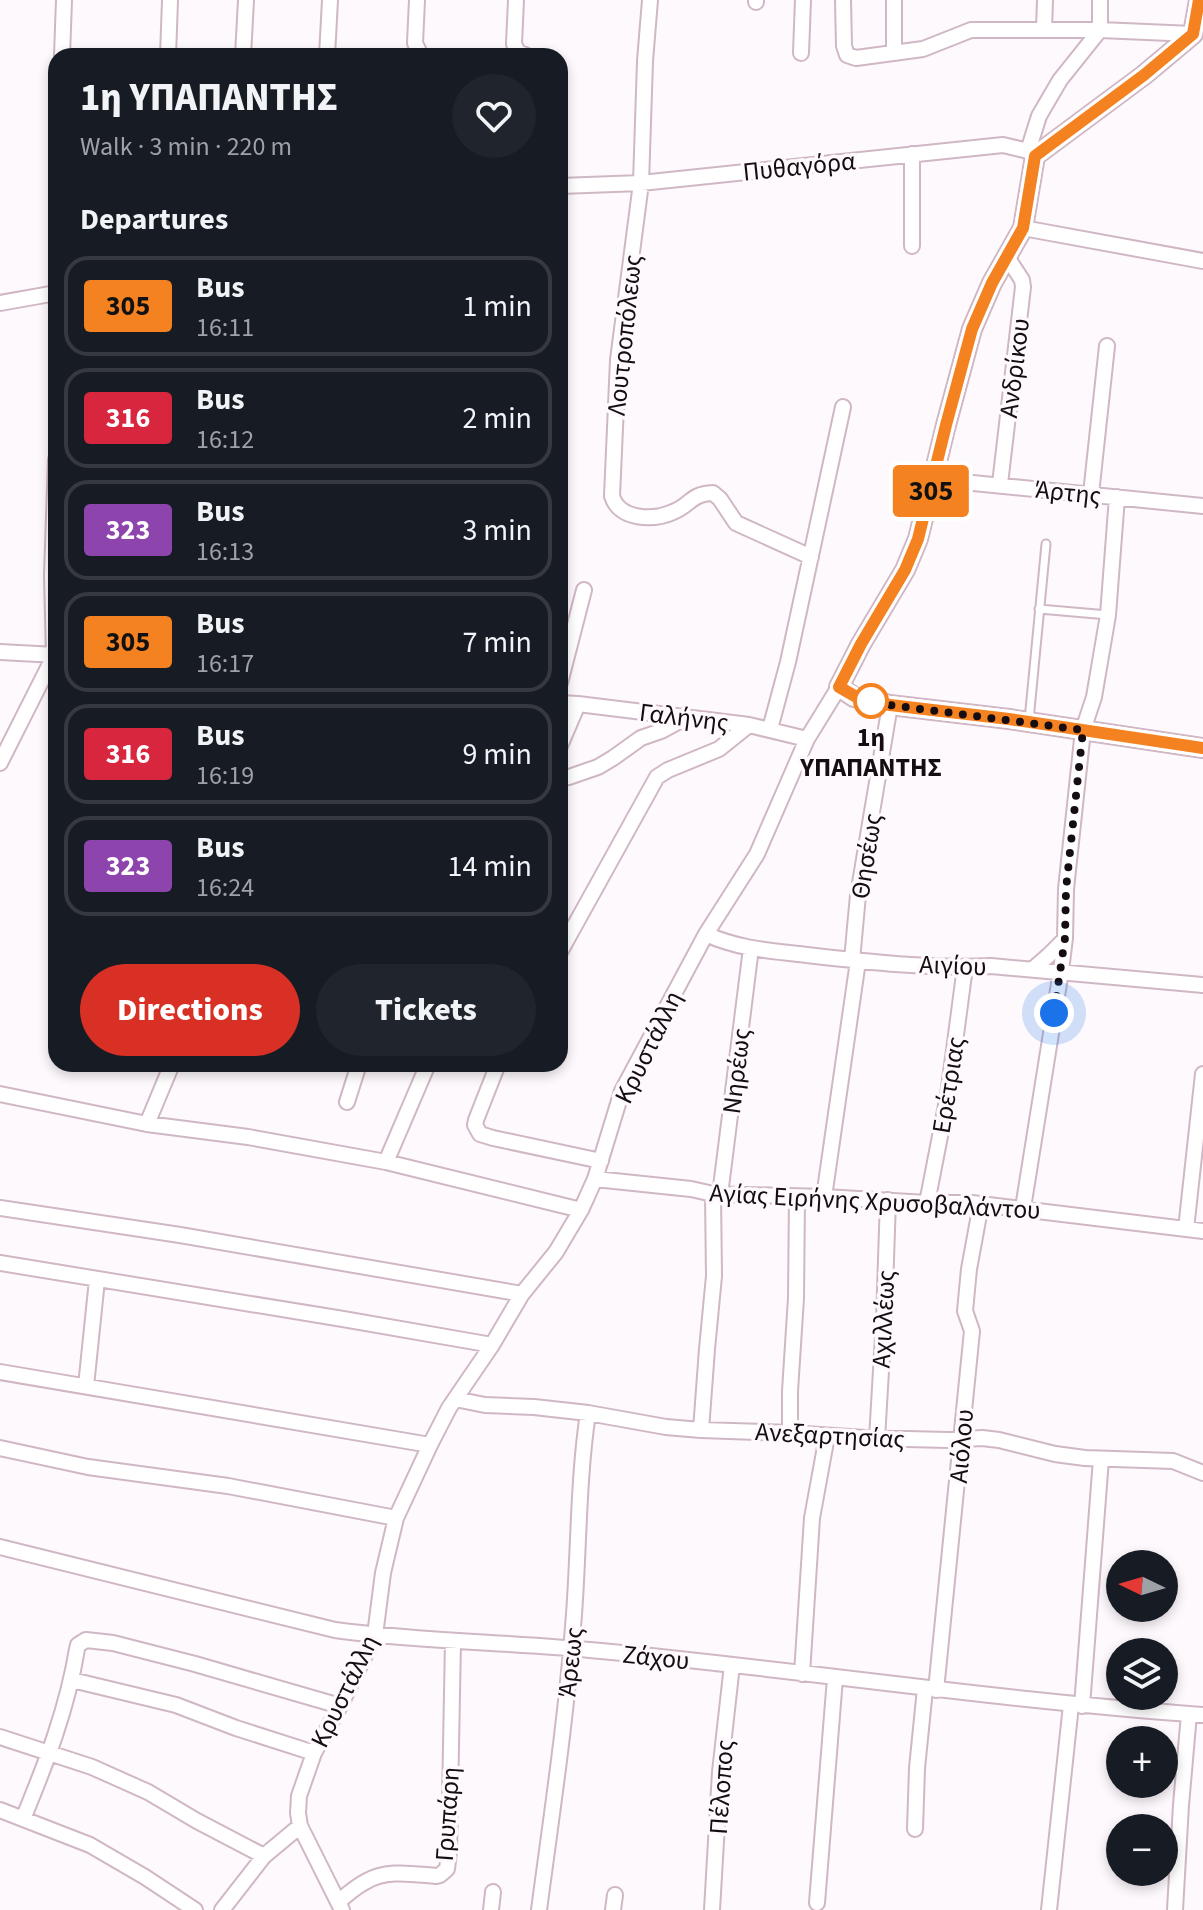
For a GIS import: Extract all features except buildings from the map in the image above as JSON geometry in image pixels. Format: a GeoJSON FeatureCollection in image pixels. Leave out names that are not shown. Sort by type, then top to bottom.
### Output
{"type":"FeatureCollection","features":[{"type":"Feature","properties":{"kind":"street"},"geometry":{"type":"LineString","coordinates":[[62,48],[64,0]]}},
{"type":"Feature","properties":{"kind":"street"},"geometry":{"type":"LineString","coordinates":[[168,48],[170,0]]}},
{"type":"Feature","properties":{"kind":"street"},"geometry":{"type":"LineString","coordinates":[[243,48],[246,0]]}},
{"type":"Feature","properties":{"kind":"street"},"geometry":{"type":"LineString","coordinates":[[327,48],[330,0]]}},
{"type":"Feature","properties":{"kind":"street"},"geometry":{"type":"LineString","coordinates":[[417,0],[415,41],[418,48]]}},
{"type":"Feature","properties":{"kind":"street"},"geometry":{"type":"LineString","coordinates":[[515,48],[516,0]]}},
{"type":"Feature","properties":{"kind":"street","name":"Λουτροπόλεως"},"geometry":{"type":"LineString","coordinates":[[650,0],[641,183],[618,360],[611,487],[614,504],[627,514],[642,517],[673,513],[696,495],[713,493],[736,523],[811,557]]}},
{"type":"Feature","properties":{"kind":"street"},"geometry":{"type":"LineString","coordinates":[[801,53],[803,0]]}},
{"type":"Feature","properties":{"kind":"street"},"geometry":{"type":"LineString","coordinates":[[843,0],[845,51],[851,57],[861,58],[926,48],[971,30],[1198,34]]}},
{"type":"Feature","properties":{"kind":"street"},"geometry":{"type":"LineString","coordinates":[[894,0],[894,52]]}},
{"type":"Feature","properties":{"kind":"street"},"geometry":{"type":"LineString","coordinates":[[1044,29],[1045,0]]}},
{"type":"Feature","properties":{"kind":"street"},"geometry":{"type":"LineString","coordinates":[[1032,154],[1039,116],[1060,80],[1100,30],[1100,0]]}},
{"type":"Feature","properties":{"kind":"street"},"geometry":{"type":"LineString","coordinates":[[1198,34],[1199,0]]}},
{"type":"Feature","properties":{"kind":"street"},"geometry":{"type":"LineString","coordinates":[[1032,154],[1198,34]]}},
{"type":"Feature","properties":{"kind":"street","name":"Πυθαγόρα"},"geometry":{"type":"LineString","coordinates":[[568,186],[641,183],[1003,145],[1032,154]]}},
{"type":"Feature","properties":{"kind":"street"},"geometry":{"type":"LineString","coordinates":[[912,154],[912,246]]}},
{"type":"Feature","properties":{"kind":"street","name":"Κρυστάλλη"},"geometry":{"type":"LineString","coordinates":[[300,1826],[299,1796],[314,1753],[375,1635],[383,1573],[396,1518],[430,1445],[455,1399],[522,1294],[556,1252],[581,1210],[595,1179],[622,1091],[706,934],[757,854],[807,739],[905,570],[918,539],[972,329],[992,283],[1023,228],[1032,154]]}},
{"type":"Feature","properties":{"kind":"street"},"geometry":{"type":"LineString","coordinates":[[1023,228],[1203,261]]}},
{"type":"Feature","properties":{"kind":"street","name":"Ανδρίκου"},"geometry":{"type":"LineString","coordinates":[[1000,484],[1023,287],[1022,280],[1007,257]]}},
{"type":"Feature","properties":{"kind":"street"},"geometry":{"type":"LineString","coordinates":[[0,303],[48,294]]}},
{"type":"Feature","properties":{"kind":"street"},"geometry":{"type":"LineString","coordinates":[[1091,494],[1107,346]]}},
{"type":"Feature","properties":{"kind":"street"},"geometry":{"type":"LineString","coordinates":[[770,729],[788,662],[843,407]]}},
{"type":"Feature","properties":{"kind":"street","name":"Άρτης"},"geometry":{"type":"LineString","coordinates":[[933,479],[1203,506]]}},
{"type":"Feature","properties":{"kind":"street"},"geometry":{"type":"LineString","coordinates":[[1023,1208],[1061,971],[1066,889],[1083,730],[1094,697],[1108,615],[1117,497]]}},
{"type":"Feature","properties":{"kind":"street"},"geometry":{"type":"LineString","coordinates":[[568,652],[584,590]]}},
{"type":"Feature","properties":{"kind":"street"},"geometry":{"type":"LineString","coordinates":[[0,652],[48,655]]}},
{"type":"Feature","properties":{"kind":"street"},"geometry":{"type":"LineString","coordinates":[[0,763],[48,670]]}},
{"type":"Feature","properties":{"kind":"street"},"geometry":{"type":"LineString","coordinates":[[839,687],[860,699],[890,705],[1203,748]]}},
{"type":"Feature","properties":{"kind":"street","name":"Γαλήνης"},"geometry":{"type":"LineString","coordinates":[[568,703],[749,725],[807,739]]}},
{"type":"Feature","properties":{"kind":"street"},"geometry":{"type":"LineString","coordinates":[[568,727],[578,704]]}},
{"type":"Feature","properties":{"kind":"street","name":"Θησέως"},"geometry":{"type":"LineString","coordinates":[[824,1197],[855,960],[858,895],[890,705]]}},
{"type":"Feature","properties":{"kind":"street"},"geometry":{"type":"LineString","coordinates":[[568,777],[598,767],[641,738],[685,717]]}},
{"type":"Feature","properties":{"kind":"street"},"geometry":{"type":"LineString","coordinates":[[568,938],[657,777],[719,749],[749,725]]}},
{"type":"Feature","properties":{"kind":"street","name":"Αιγίου"},"geometry":{"type":"LineString","coordinates":[[706,934],[720,941],[751,948],[855,960],[1061,971],[1203,985]]}},
{"type":"Feature","properties":{"kind":"street"},"geometry":{"type":"LineString","coordinates":[[1033,969],[1065,938]]}},
{"type":"Feature","properties":{"kind":"street","name":"Νηρέως"},"geometry":{"type":"LineString","coordinates":[[701,1430],[714,1276],[716,1194],[751,948]]}},
{"type":"Feature","properties":{"kind":"street","name":"Ερέτριας"},"geometry":{"type":"LineString","coordinates":[[927,1203],[948,1095],[965,967]]}},
{"type":"Feature","properties":{"kind":"street"},"geometry":{"type":"LineString","coordinates":[[147,1124],[169,1072]]}},
{"type":"Feature","properties":{"kind":"street"},"geometry":{"type":"LineString","coordinates":[[347,1102],[356,1072]]}},
{"type":"Feature","properties":{"kind":"street"},"geometry":{"type":"LineString","coordinates":[[386,1162],[425,1072]]}},
{"type":"Feature","properties":{"kind":"street"},"geometry":{"type":"LineString","coordinates":[[495,1072],[476,1120],[480,1134],[601,1161]]}},
{"type":"Feature","properties":{"kind":"street"},"geometry":{"type":"LineString","coordinates":[[1186,1229],[1203,1074]]}},
{"type":"Feature","properties":{"kind":"street"},"geometry":{"type":"LineString","coordinates":[[0,1094],[147,1124],[248,1137],[386,1162],[581,1210]]}},
{"type":"Feature","properties":{"kind":"street","name":"Αγίας Ειρήνης Χρυσοβαλάντου"},"geometry":{"type":"LineString","coordinates":[[595,1179],[716,1194],[981,1204],[1203,1231]]}},
{"type":"Feature","properties":{"kind":"street"},"geometry":{"type":"LineString","coordinates":[[790,1433],[797,1197]]}},
{"type":"Feature","properties":{"kind":"street","name":"Αχιλλέως"},"geometry":{"type":"LineString","coordinates":[[877,1439],[888,1200]]}},
{"type":"Feature","properties":{"kind":"street","name":"Αιόλου"},"geometry":{"type":"LineString","coordinates":[[915,1829],[917,1768],[930,1690],[972,1331],[965,1311],[969,1269],[981,1204]]}},
{"type":"Feature","properties":{"kind":"street"},"geometry":{"type":"LineString","coordinates":[[0,1208],[180,1235],[522,1294]]}},
{"type":"Feature","properties":{"kind":"street"},"geometry":{"type":"LineString","coordinates":[[0,1263],[492,1345]]}},
{"type":"Feature","properties":{"kind":"street"},"geometry":{"type":"LineString","coordinates":[[86,1386],[97,1280]]}},
{"type":"Feature","properties":{"kind":"street"},"geometry":{"type":"LineString","coordinates":[[0,1372],[430,1445]]}},
{"type":"Feature","properties":{"kind":"street","name":"Ανεξαρτησίας"},"geometry":{"type":"LineString","coordinates":[[455,1399],[477,1404],[588,1413],[701,1430],[877,1439],[982,1438],[1055,1454],[1173,1461],[1203,1473]]}},
{"type":"Feature","properties":{"kind":"street","name":"Άρεως"},"geometry":{"type":"LineString","coordinates":[[539,1910],[571,1649],[588,1413]]}},
{"type":"Feature","properties":{"kind":"street"},"geometry":{"type":"LineString","coordinates":[[802,1674],[812,1518],[827,1436]]}},
{"type":"Feature","properties":{"kind":"street"},"geometry":{"type":"LineString","coordinates":[[0,1448],[88,1467],[228,1486],[396,1518]]}},
{"type":"Feature","properties":{"kind":"street"},"geometry":{"type":"LineString","coordinates":[[1049,1910],[1076,1705],[1101,1459]]}},
{"type":"Feature","properties":{"kind":"street","name":"Ζάχου"},"geometry":{"type":"LineString","coordinates":[[0,1547],[335,1630],[571,1649],[930,1690],[1196,1715]]}},
{"type":"Feature","properties":{"kind":"street"},"geometry":{"type":"LineString","coordinates":[[23,1819],[51,1752],[72,1680],[78,1645],[86,1640],[113,1643],[195,1664],[340,1706]]}},
{"type":"Feature","properties":{"kind":"street","name":"Γρυπάρη"},"geometry":{"type":"LineString","coordinates":[[340,1906],[366,1880],[400,1873],[436,1876],[447,1869],[453,1641]]}},
{"type":"Feature","properties":{"kind":"street","name":"Πέλοπος"},"geometry":{"type":"LineString","coordinates":[[712,1910],[720,1772],[732,1665]]}},
{"type":"Feature","properties":{"kind":"street"},"geometry":{"type":"LineString","coordinates":[[817,1903],[835,1678]]}},
{"type":"Feature","properties":{"kind":"street"},"geometry":{"type":"LineString","coordinates":[[72,1680],[176,1705],[314,1753]]}},
{"type":"Feature","properties":{"kind":"street"},"geometry":{"type":"LineString","coordinates":[[1175,1910],[1181,1805],[1196,1715]]}},
{"type":"Feature","properties":{"kind":"street"},"geometry":{"type":"LineString","coordinates":[[0,1737],[92,1767],[148,1792],[264,1856]]}},
{"type":"Feature","properties":{"kind":"street"},"geometry":{"type":"LineString","coordinates":[[0,1810],[90,1845],[195,1910]]}},
{"type":"Feature","properties":{"kind":"street"},"geometry":{"type":"LineString","coordinates":[[222,1910],[264,1856],[300,1826],[340,1906]]}},
{"type":"Feature","properties":{"kind":"street"},"geometry":{"type":"LineString","coordinates":[[491,1910],[493,1892]]}},
{"type":"Feature","properties":{"kind":"lane"},"geometry":{"type":"LineString","coordinates":[[1029,722],[1046,544]]}},
{"type":"Feature","properties":{"kind":"lane"},"geometry":{"type":"LineString","coordinates":[[1039,609],[1108,615]]}},
{"type":"Feature","properties":{"kind":"bus line","name":"305"},"geometry":{"type":"LineString","coordinates":[[1199,0],[1193,34],[1144,75],[1035,156],[1023,228],[992,283],[972,329],[918,539],[905,570],[839,687],[860,699],[890,705],[1203,748]]}},
{"type":"Feature","properties":{"kind":"place","name":"1η ΥΠΑΠΑΝΤΗΣ"},"geometry":{"type":"Point","coordinates":[871,701]}},
{"type":"Feature","properties":{"kind":"route"},"geometry":{"type":"LineString","coordinates":[[871,701],[860,699],[1083,730],[1066,889],[1065,938],[1054,1013]]}}]}
